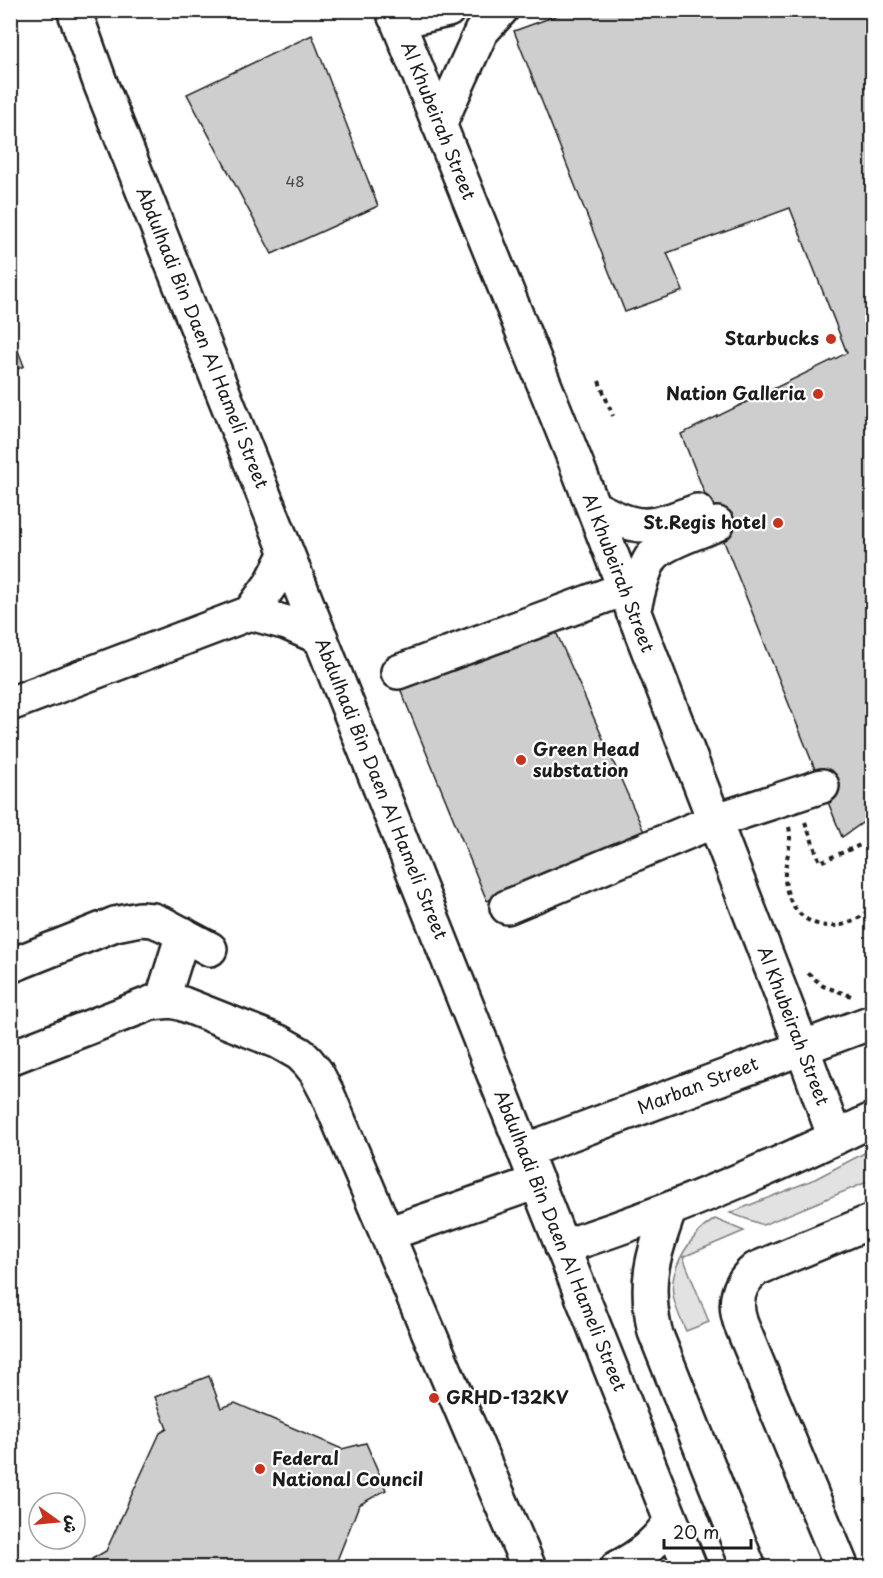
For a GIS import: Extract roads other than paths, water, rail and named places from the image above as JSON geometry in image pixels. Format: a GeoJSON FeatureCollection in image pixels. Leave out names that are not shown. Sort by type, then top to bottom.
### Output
{"type":"FeatureCollection","features":[{"type":"Feature","properties":{"kind":"street","name":"Abdulhadi Bin Daen Al Hameli Street"},"geometry":{"type":"LineString","coordinates":[[74,10],[97,75],[690,1568]]}},
{"type":"Feature","properties":{"kind":"street"},"geometry":{"type":"LineString","coordinates":[[394,14],[413,18],[448,10]]}},
{"type":"Feature","properties":{"kind":"street"},"geometry":{"type":"LineString","coordinates":[[439,125],[481,32],[501,10]]}},
{"type":"Feature","properties":{"kind":"street","name":"Al Khubeirah Street"},"geometry":{"type":"LineString","coordinates":[[394,14],[593,507],[835,1138]]}},
{"type":"Feature","properties":{"kind":"street"},"geometry":{"type":"LineString","coordinates":[[398,672],[629,600],[652,557],[662,548],[714,515],[660,525],[638,526],[614,518],[593,507]]}},
{"type":"Feature","properties":{"kind":"street"},"geometry":{"type":"LineString","coordinates":[[10,704],[250,612],[271,584],[287,553]]}},
{"type":"Feature","properties":{"kind":"street"},"geometry":{"type":"LineString","coordinates":[[250,612],[287,623],[321,638]]}},
{"type":"Feature","properties":{"kind":"street"},"geometry":{"type":"LineString","coordinates":[[507,907],[714,821],[822,786]]}},
{"type":"Feature","properties":{"kind":"street"},"geometry":{"type":"LineString","coordinates":[[10,966],[128,920],[153,920],[197,941],[162,1001]]}},
{"type":"Feature","properties":{"kind":"street"},"geometry":{"type":"LineString","coordinates":[[10,1058],[151,1003],[162,1001],[183,1004],[279,1042],[300,1054],[316,1072],[327,1093],[529,1568]]}},
{"type":"Feature","properties":{"kind":"street","name":"Marban Street"},"geometry":{"type":"LineString","coordinates":[[524,1151],[873,1022]]}},
{"type":"Feature","properties":{"kind":"street"},"geometry":{"type":"LineString","coordinates":[[562,1247],[669,1211],[753,1176],[873,1119]]}},
{"type":"Feature","properties":{"kind":"street"},"geometry":{"type":"LineString","coordinates":[[387,1234],[537,1182]]}},
{"type":"Feature","properties":{"kind":"street"},"geometry":{"type":"LineString","coordinates":[[669,1211],[654,1252],[650,1271],[649,1292],[655,1332],[749,1568]]}},
{"type":"Feature","properties":{"kind":"street"},"geometry":{"type":"LineString","coordinates":[[842,1568],[741,1324],[737,1304],[742,1284],[756,1269],[873,1221]]}},
{"type":"Feature","properties":{"kind":"street"},"geometry":{"type":"LineString","coordinates":[[626,1566],[653,1544],[671,1521]]}},
{"type":"Feature","properties":{"kind":"place","name":"Starbucks"},"geometry":{"type":"Point","coordinates":[831,339]}},
{"type":"Feature","properties":{"kind":"place","name":"Nation Galleria"},"geometry":{"type":"Point","coordinates":[818,394]}},
{"type":"Feature","properties":{"kind":"place","name":"St.Regis hotel"},"geometry":{"type":"Point","coordinates":[778,523]}},
{"type":"Feature","properties":{"kind":"place","name":"Green Head substation"},"geometry":{"type":"Point","coordinates":[521,760]}},
{"type":"Feature","properties":{"kind":"place","name":"GRHD-132KV"},"geometry":{"type":"Point","coordinates":[434,1398]}},
{"type":"Feature","properties":{"kind":"place","name":"Federal National Council"},"geometry":{"type":"Point","coordinates":[260,1469]}}]}
